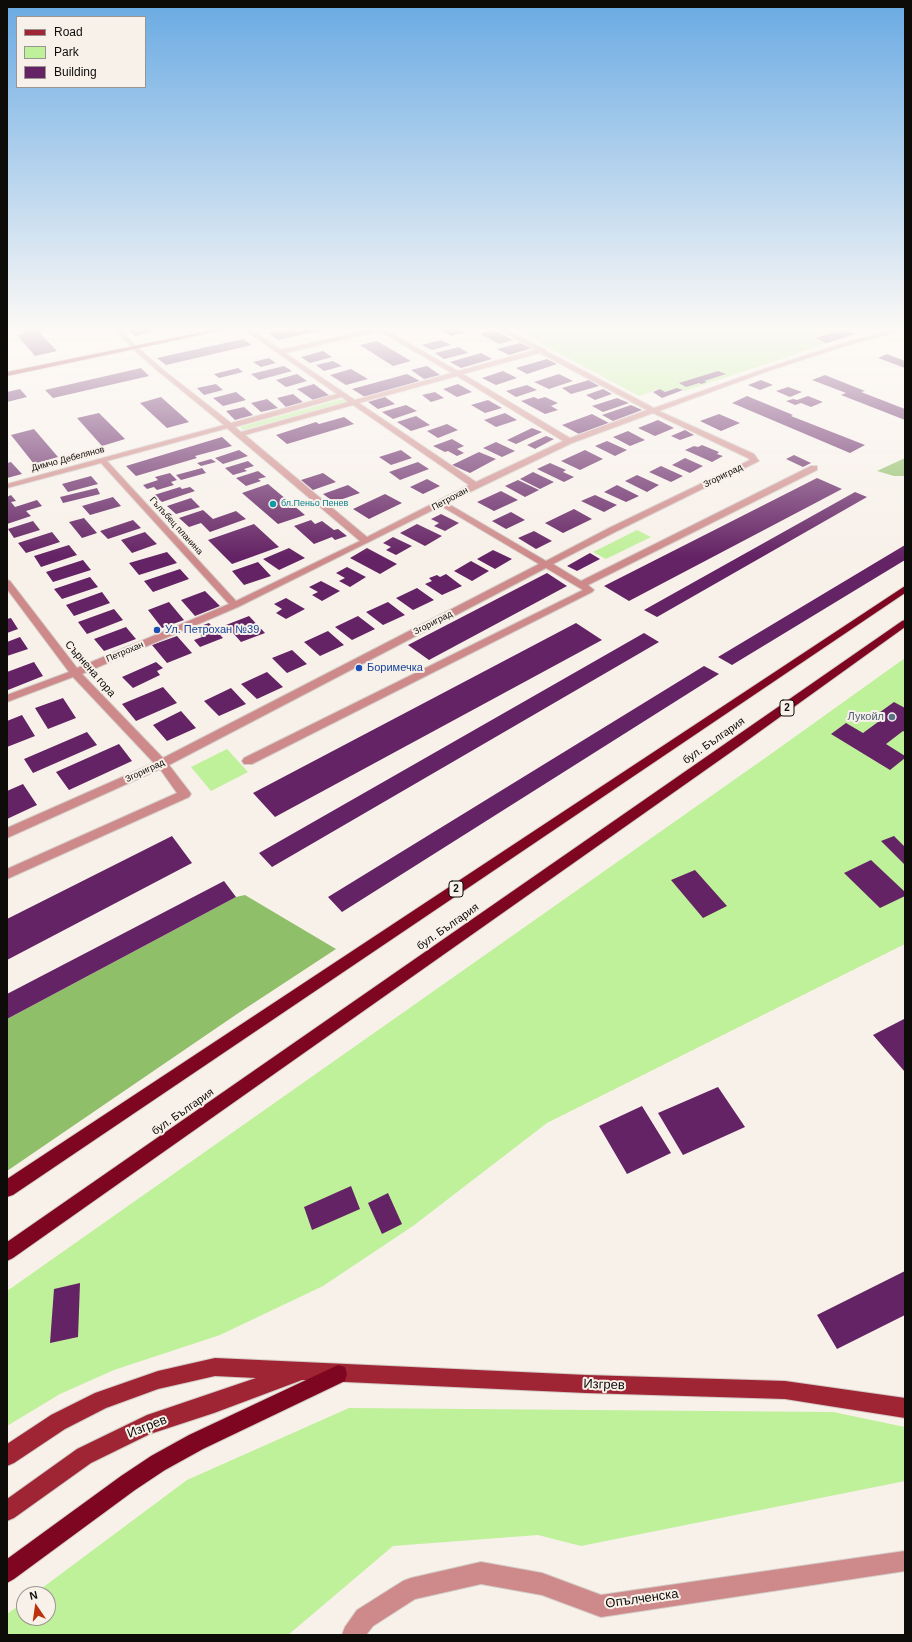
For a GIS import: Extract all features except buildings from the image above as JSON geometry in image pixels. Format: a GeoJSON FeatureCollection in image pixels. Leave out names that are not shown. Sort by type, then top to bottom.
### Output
{"type":"FeatureCollection","features":[{"type":"Feature","properties":{"kind":"highway","name":"бул. България"},"geometry":{"type":"LineString","coordinates":[[7,1189],[905,589]]}},
{"type":"Feature","properties":{"kind":"highway","name":"бул. България"},"geometry":{"type":"LineString","coordinates":[[7,1252],[787,708],[905,623]]}},
{"type":"Feature","properties":{"kind":"highway"},"geometry":{"type":"LineString","coordinates":[[7,1572],[128,1483],[158,1463],[196,1442],[338,1374]]}},
{"type":"Feature","properties":{"kind":"main road","name":"Изгрев"},"geometry":{"type":"LineString","coordinates":[[7,1456],[58,1422],[102,1400],[158,1380],[215,1367],[338,1374],[610,1385],[785,1390],[905,1408]]}},
{"type":"Feature","properties":{"kind":"main road","name":"Изгрев"},"geometry":{"type":"LineString","coordinates":[[7,1511],[84,1456],[147,1425],[302,1372]]}},
{"type":"Feature","properties":{"kind":"street"},"geometry":{"type":"LineString","coordinates":[[202,404],[366,541]]}},
{"type":"Feature","properties":{"kind":"street","name":"Димчо Дебелянов"},"geometry":{"type":"LineString","coordinates":[[7,486],[231,427],[313,404]]}},
{"type":"Feature","properties":{"kind":"street"},"geometry":{"type":"LineString","coordinates":[[240,434],[352,404]]}},
{"type":"Feature","properties":{"kind":"street"},"geometry":{"type":"LineString","coordinates":[[355,404],[475,485]]}},
{"type":"Feature","properties":{"kind":"street"},"geometry":{"type":"LineString","coordinates":[[507,404],[569,441]]}},
{"type":"Feature","properties":{"kind":"street"},"geometry":{"type":"LineString","coordinates":[[640,404],[652,410]]}},
{"type":"Feature","properties":{"kind":"street","name":"Петрохан"},"geometry":{"type":"LineString","coordinates":[[7,699],[75,673],[235,605],[442,503],[475,485],[569,441],[670,404]]}},
{"type":"Feature","properties":{"kind":"street","name":"Згориград"},"geometry":{"type":"LineString","coordinates":[[7,833],[162,764],[612,530],[755,460],[751,456],[652,410]]}},
{"type":"Feature","properties":{"kind":"street","name":"Гълъбец планина"},"geometry":{"type":"LineString","coordinates":[[102,460],[235,605]]}},
{"type":"Feature","properties":{"kind":"street"},"geometry":{"type":"LineString","coordinates":[[581,585],[814,468]]}},
{"type":"Feature","properties":{"kind":"street"},"geometry":{"type":"LineString","coordinates":[[248,761],[589,590],[442,503]]}},
{"type":"Feature","properties":{"kind":"street","name":"Сърнена гора"},"geometry":{"type":"LineString","coordinates":[[7,583],[75,673],[162,764],[185,794],[7,874]]}},
{"type":"Feature","properties":{"kind":"street","name":"Опълченска"},"geometry":{"type":"LineString","coordinates":[[353,1635],[365,1618],[411,1589],[481,1573],[542,1584],[601,1606],[905,1561]]}},
{"type":"Feature","properties":{"kind":"green space"},"geometry":{"type":"Polygon","coordinates":[[[325,404],[341,404],[243,430],[240,427],[325,404]]]}},
{"type":"Feature","properties":{"kind":"green space"},"geometry":{"type":"Polygon","coordinates":[[[905,458],[905,476],[894,476],[877,471],[905,458]]]}},
{"type":"Feature","properties":{"kind":"green space"},"geometry":{"type":"Polygon","coordinates":[[[637,530],[651,537],[606,559],[593,552],[637,530]]]}},
{"type":"Feature","properties":{"kind":"green space"},"geometry":{"type":"Polygon","coordinates":[[[905,658],[905,944],[547,1123],[413,1226],[323,1286],[220,1335],[114,1370],[60,1394],[7,1426],[7,1291],[905,658]]]}},
{"type":"Feature","properties":{"kind":"green space"},"geometry":{"type":"Polygon","coordinates":[[[227,749],[248,772],[211,791],[191,767],[227,749]]]}},
{"type":"Feature","properties":{"kind":"green space"},"geometry":{"type":"Polygon","coordinates":[[[245,895],[336,949],[237,1014],[7,1171],[7,1019],[236,897],[245,895]]]}},
{"type":"Feature","properties":{"kind":"green space"},"geometry":{"type":"Polygon","coordinates":[[[349,1408],[833,1412],[905,1427],[905,1481],[581,1546],[538,1535],[393,1546],[288,1635],[7,1635],[7,1614],[16,1608],[16,1626],[56,1626],[56,1586],[45,1586],[187,1480],[349,1408]]]}},
{"type":"Feature","properties":{"kind":"place","name":"бл.Пеньо Пенев"},"geometry":{"type":"Point","coordinates":[273,504]}},
{"type":"Feature","properties":{"kind":"place","name":"Ул. Петрохан №39"},"geometry":{"type":"Point","coordinates":[157,630]}},
{"type":"Feature","properties":{"kind":"place","name":"Боримечка"},"geometry":{"type":"Point","coordinates":[359,668]}},
{"type":"Feature","properties":{"kind":"place","name":"Лукойл"},"geometry":{"type":"Point","coordinates":[892,717]}}]}
